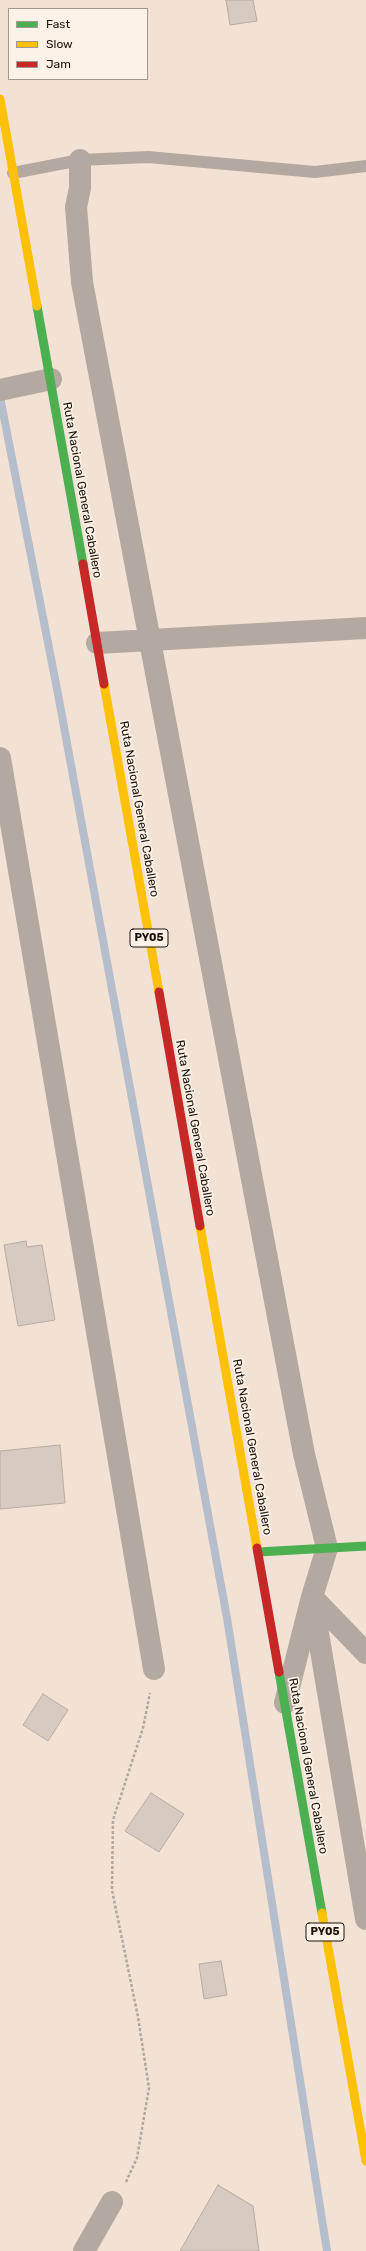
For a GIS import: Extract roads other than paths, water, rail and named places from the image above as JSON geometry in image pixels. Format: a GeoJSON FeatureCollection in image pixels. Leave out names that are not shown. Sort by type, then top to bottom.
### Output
{"type":"FeatureCollection","features":[{"type":"Feature","properties":{"kind":"main road","name":"Ruta Nacional General Caballero"},"geometry":{"type":"LineString","coordinates":[[0,99],[51,379],[366,2161]]}},
{"type":"Feature","properties":{"kind":"main road"},"geometry":{"type":"LineString","coordinates":[[258,1552],[366,1546]]}},
{"type":"Feature","properties":{"kind":"street"},"geometry":{"type":"LineString","coordinates":[[80,160],[80,188],[76,207],[82,282],[304,1454],[327,1548],[312,1597],[285,1703]]}},
{"type":"Feature","properties":{"kind":"street"},"geometry":{"type":"LineString","coordinates":[[8,389],[51,379]]}},
{"type":"Feature","properties":{"kind":"street"},"geometry":{"type":"LineString","coordinates":[[97,643],[366,628]]}},
{"type":"Feature","properties":{"kind":"street"},"geometry":{"type":"LineString","coordinates":[[0,758],[154,1669]]}},
{"type":"Feature","properties":{"kind":"street"},"geometry":{"type":"LineString","coordinates":[[312,1597],[366,1654]]}},
{"type":"Feature","properties":{"kind":"street"},"geometry":{"type":"LineString","coordinates":[[312,1597],[366,1919]]}},
{"type":"Feature","properties":{"kind":"street"},"geometry":{"type":"LineString","coordinates":[[84,2251],[112,2202]]}},
{"type":"Feature","properties":{"kind":"lane"},"geometry":{"type":"LineString","coordinates":[[13,173],[80,160],[148,157],[315,172],[366,166]]}},
{"type":"Feature","properties":{"kind":"waterway"},"geometry":{"type":"LineString","coordinates":[[0,397],[58,694],[227,1618],[327,2251]]}}]}
